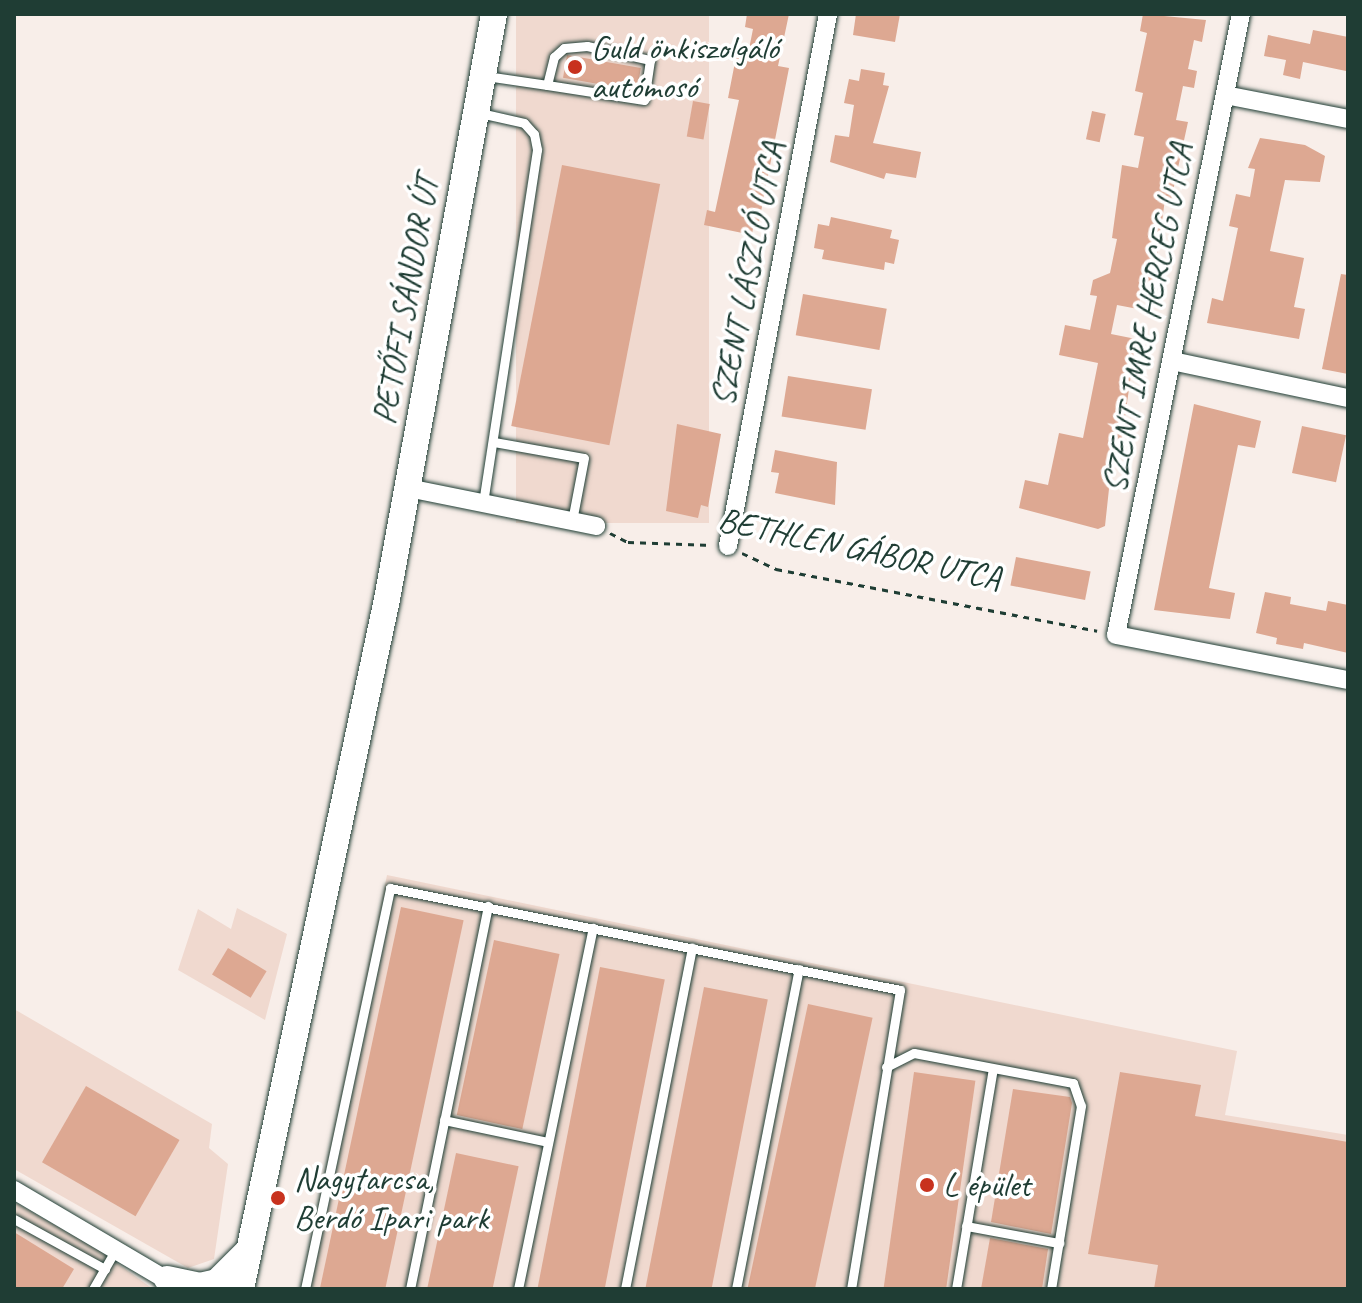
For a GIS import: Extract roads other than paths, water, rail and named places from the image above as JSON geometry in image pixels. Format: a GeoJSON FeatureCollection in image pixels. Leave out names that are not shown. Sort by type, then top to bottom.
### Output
{"type":"FeatureCollection","features":[{"type":"Feature","properties":{"kind":"main road","name":"PETŐFI SÁNDOR ÚT"},"geometry":{"type":"LineString","coordinates":[[241,1289],[387,599],[494,14]]}},
{"type":"Feature","properties":{"kind":"main road"},"geometry":{"type":"LineString","coordinates":[[175,1284],[200,1286],[217,1282],[251,1247]]}},
{"type":"Feature","properties":{"kind":"street","name":"SZENT LÁSZLÓ UTCA"},"geometry":{"type":"LineString","coordinates":[[728,546],[828,14]]}},
{"type":"Feature","properties":{"kind":"street","name":"SZENT IMRE HERCEG UTCA"},"geometry":{"type":"LineString","coordinates":[[1241,14],[1116,635],[1348,680]]}},
{"type":"Feature","properties":{"kind":"street"},"geometry":{"type":"LineString","coordinates":[[1225,95],[1348,119]]}},
{"type":"Feature","properties":{"kind":"street"},"geometry":{"type":"LineString","coordinates":[[1172,361],[1348,398]]}},
{"type":"Feature","properties":{"kind":"street"},"geometry":{"type":"LineString","coordinates":[[408,488],[596,526]]}},
{"type":"Feature","properties":{"kind":"street"},"geometry":{"type":"LineString","coordinates":[[14,1190],[175,1284]]}},
{"type":"Feature","properties":{"kind":"lane"},"geometry":{"type":"LineString","coordinates":[[483,76],[644,100],[650,60],[633,62],[595,56],[587,46],[564,48],[554,57],[547,85]]}},
{"type":"Feature","properties":{"kind":"lane"},"geometry":{"type":"LineString","coordinates":[[589,92],[591,81]]}},
{"type":"Feature","properties":{"kind":"lane"},"geometry":{"type":"LineString","coordinates":[[602,94],[604,82]]}},
{"type":"Feature","properties":{"kind":"lane"},"geometry":{"type":"LineString","coordinates":[[614,96],[616,85]]}},
{"type":"Feature","properties":{"kind":"lane"},"geometry":{"type":"LineString","coordinates":[[627,98],[629,87]]}},
{"type":"Feature","properties":{"kind":"lane"},"geometry":{"type":"LineString","coordinates":[[476,112],[524,123],[534,134],[537,150],[483,503]]}},
{"type":"Feature","properties":{"kind":"lane"},"geometry":{"type":"LineString","coordinates":[[494,442],[584,458],[572,521]]}},
{"type":"Feature","properties":{"kind":"lane"},"geometry":{"type":"LineString","coordinates":[[305,1289],[390,888],[900,990],[851,1289]]}},
{"type":"Feature","properties":{"kind":"lane"},"geometry":{"type":"LineString","coordinates":[[410,1289],[488,906]]}},
{"type":"Feature","properties":{"kind":"lane"},"geometry":{"type":"LineString","coordinates":[[518,1289],[593,928]]}},
{"type":"Feature","properties":{"kind":"lane"},"geometry":{"type":"LineString","coordinates":[[625,1289],[692,948]]}},
{"type":"Feature","properties":{"kind":"lane"},"geometry":{"type":"LineString","coordinates":[[736,1289],[799,969]]}},
{"type":"Feature","properties":{"kind":"lane"},"geometry":{"type":"LineString","coordinates":[[886,1067],[914,1053],[1073,1083],[1079,1091],[1081,1106],[1051,1289]]}},
{"type":"Feature","properties":{"kind":"lane"},"geometry":{"type":"LineString","coordinates":[[956,1289],[993,1069]]}},
{"type":"Feature","properties":{"kind":"lane"},"geometry":{"type":"LineString","coordinates":[[444,1120],[548,1142]]}},
{"type":"Feature","properties":{"kind":"lane"},"geometry":{"type":"LineString","coordinates":[[14,1219],[105,1269]]}},
{"type":"Feature","properties":{"kind":"lane"},"geometry":{"type":"LineString","coordinates":[[966,1226],[1059,1243]]}},
{"type":"Feature","properties":{"kind":"lane"},"geometry":{"type":"LineString","coordinates":[[93,1289],[116,1249]]}},
{"type":"Feature","properties":{"kind":"place","name":"Guld önkiszolgáló autómosó"},"geometry":{"type":"Point","coordinates":[575,67]}},
{"type":"Feature","properties":{"kind":"place","name":"L épület"},"geometry":{"type":"Point","coordinates":[927,1185]}},
{"type":"Feature","properties":{"kind":"place","name":"Nagytarcsa, Berdó Ipari park"},"geometry":{"type":"Point","coordinates":[278,1198]}}]}
